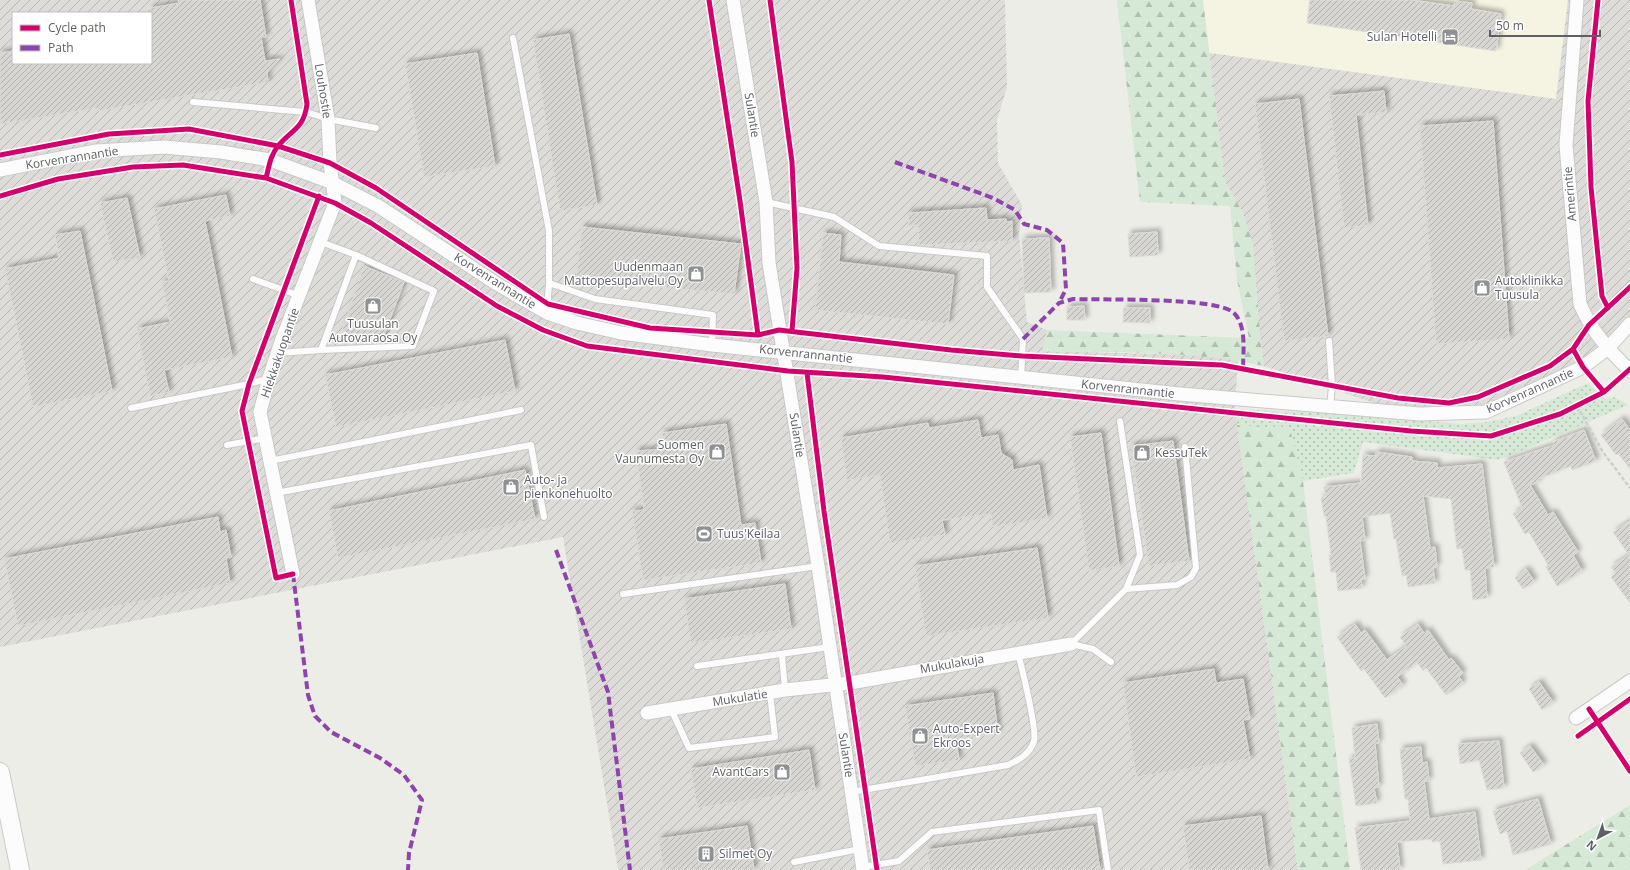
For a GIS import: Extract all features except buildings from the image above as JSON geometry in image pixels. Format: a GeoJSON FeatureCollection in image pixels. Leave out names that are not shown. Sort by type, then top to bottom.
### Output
{"type":"FeatureCollection","features":[{"type":"Feature","properties":{"kind":"street","name":"Louhostie"},"geometry":{"type":"LineString","coordinates":[[308,0],[328,119],[330,163],[333,183]]}},
{"type":"Feature","properties":{"kind":"street","name":"Sulantie"},"geometry":{"type":"LineString","coordinates":[[733,0],[766,202],[769,263],[783,352],[788,371],[863,868]]}},
{"type":"Feature","properties":{"kind":"street","name":"Amerintie"},"geometry":{"type":"LineString","coordinates":[[1577,0],[1566,146],[1580,304],[1589,325],[1608,348],[1630,370]]}},
{"type":"Feature","properties":{"kind":"street","name":"Korvenrannantie"},"geometry":{"type":"LineString","coordinates":[[0,170],[96,152],[164,147],[221,152],[270,160],[333,183],[378,206],[497,284],[547,313],[577,323],[621,333],[712,345],[1021,378],[1419,414],[1486,412],[1583,367],[1608,348],[1630,324]]}},
{"type":"Feature","properties":{"kind":"street","name":"Hiekkakuopantie"},"geometry":{"type":"LineString","coordinates":[[293,574],[260,412],[277,353],[335,203],[333,183]]}},
{"type":"Feature","properties":{"kind":"street","name":"Mukulakuja"},"geometry":{"type":"LineString","coordinates":[[834,683],[850,683],[1071,644]]}},
{"type":"Feature","properties":{"kind":"street"},"geometry":{"type":"LineString","coordinates":[[1576,718],[1630,681]]}},
{"type":"Feature","properties":{"kind":"street","name":"Mukulatie"},"geometry":{"type":"LineString","coordinates":[[647,713],[834,683]]}},
{"type":"Feature","properties":{"kind":"street"},"geometry":{"type":"LineString","coordinates":[[0,772],[20,870]]}},
{"type":"Feature","properties":{"kind":"lane"},"geometry":{"type":"LineString","coordinates":[[513,38],[549,230],[549,283],[547,313]]}},
{"type":"Feature","properties":{"kind":"lane"},"geometry":{"type":"LineString","coordinates":[[194,102],[306,112],[328,119],[376,128]]}},
{"type":"Feature","properties":{"kind":"lane"},"geometry":{"type":"LineString","coordinates":[[766,202],[834,217],[878,246],[988,256],[987,287],[1023,339],[1021,378]]}},
{"type":"Feature","properties":{"kind":"lane"},"geometry":{"type":"LineString","coordinates":[[277,353],[413,346],[434,291],[356,255],[321,242]]}},
{"type":"Feature","properties":{"kind":"lane"},"geometry":{"type":"LineString","coordinates":[[321,350],[356,255]]}},
{"type":"Feature","properties":{"kind":"lane"},"geometry":{"type":"LineString","coordinates":[[253,279],[300,296]]}},
{"type":"Feature","properties":{"kind":"lane"},"geometry":{"type":"LineString","coordinates":[[549,283],[594,300],[713,315],[712,345]]}},
{"type":"Feature","properties":{"kind":"lane"},"geometry":{"type":"LineString","coordinates":[[1329,341],[1332,386],[1330,406]]}},
{"type":"Feature","properties":{"kind":"lane"},"geometry":{"type":"LineString","coordinates":[[131,408],[249,384],[269,378]]}},
{"type":"Feature","properties":{"kind":"lane"},"geometry":{"type":"LineString","coordinates":[[270,461],[521,410]]}},
{"type":"Feature","properties":{"kind":"lane"},"geometry":{"type":"LineString","coordinates":[[1071,644],[1126,589],[1140,555],[1120,421]]}},
{"type":"Feature","properties":{"kind":"lane"},"geometry":{"type":"LineString","coordinates":[[227,445],[266,438]]}},
{"type":"Feature","properties":{"kind":"lane"},"geometry":{"type":"LineString","coordinates":[[276,493],[531,445],[544,517]]}},
{"type":"Feature","properties":{"kind":"lane"},"geometry":{"type":"LineString","coordinates":[[1126,589],[1177,585],[1191,577],[1196,568],[1185,447]]}},
{"type":"Feature","properties":{"kind":"lane"},"geometry":{"type":"LineString","coordinates":[[623,594],[818,566]]}},
{"type":"Feature","properties":{"kind":"lane"},"geometry":{"type":"LineString","coordinates":[[1071,644],[1093,649],[1111,662]]}},
{"type":"Feature","properties":{"kind":"lane"},"geometry":{"type":"LineString","coordinates":[[697,666],[782,655],[829,647]]}},
{"type":"Feature","properties":{"kind":"lane"},"geometry":{"type":"LineString","coordinates":[[852,792],[1008,765],[1023,758],[1034,741],[1034,725],[1018,653]]}},
{"type":"Feature","properties":{"kind":"lane"},"geometry":{"type":"LineString","coordinates":[[782,655],[785,690]]}},
{"type":"Feature","properties":{"kind":"lane"},"geometry":{"type":"LineString","coordinates":[[671,709],[689,748],[775,737],[770,694]]}},
{"type":"Feature","properties":{"kind":"lane"},"geometry":{"type":"LineString","coordinates":[[863,868],[899,861],[932,832],[1099,810],[1108,870]]}},
{"type":"Feature","properties":{"kind":"lane"},"geometry":{"type":"LineString","coordinates":[[794,862],[860,849]]}},
{"type":"Feature","properties":{"kind":"path"},"geometry":{"type":"LineString","coordinates":[[1571,408],[1584,402]]}},
{"type":"Feature","properties":{"kind":"path"},"geometry":{"type":"LineString","coordinates":[[1577,406],[1603,452],[1630,488]]}},
{"type":"Feature","properties":{"kind":"shaded area"},"geometry":{"type":"Polygon","coordinates":[[[0,0],[1005,0],[1007,87],[997,120],[998,163],[1022,205],[1019,234],[1027,322],[1047,330],[1043,351],[1197,355],[1238,360],[1235,409],[1298,870],[618,870],[563,537],[0,647],[0,0]]]}},
{"type":"Feature","properties":{"kind":"shaded area"},"geometry":{"type":"Polygon","coordinates":[[[1203,0],[1568,0],[1556,99],[1209,53],[1203,0]]]}},
{"type":"Feature","properties":{"kind":"shaded area"},"geometry":{"type":"Polygon","coordinates":[[[1568,0],[1630,0],[1630,327],[1608,348],[1487,416],[1419,418],[1264,366],[1242,211],[1225,182],[1209,53],[1556,99],[1568,0]]]}},
{"type":"Feature","properties":{"kind":"green space"},"geometry":{"type":"Polygon","coordinates":[[[1117,0],[1203,0],[1225,182],[1242,211],[1253,243],[1261,346],[1264,366],[1209,357],[1154,353],[1042,351],[1047,330],[1249,338],[1237,280],[1230,206],[1140,202],[1117,0]]]}},
{"type":"Feature","properties":{"kind":"green space"},"geometry":{"type":"Polygon","coordinates":[[[1588,383],[1606,399],[1614,397],[1628,405],[1499,460],[1363,442],[1354,473],[1303,481],[1290,430],[1237,425],[1235,409],[1325,413],[1462,424],[1487,422],[1516,416],[1588,383]]]}},
{"type":"Feature","properties":{"kind":"green space"},"geometry":{"type":"Polygon","coordinates":[[[1237,425],[1290,429],[1303,481],[1350,870],[1298,870],[1237,425]]]}},
{"type":"Feature","properties":{"kind":"green space"},"geometry":{"type":"Polygon","coordinates":[[[1630,805],[1630,870],[1525,870],[1630,805]]]}},
{"type":"Feature","properties":{"kind":"marked path"},"geometry":{"type":"LineString","coordinates":[[895,162],[993,198],[1015,210],[1024,224],[1047,230],[1063,243],[1066,289],[1059,303]]}},
{"type":"Feature","properties":{"kind":"marked path"},"geometry":{"type":"LineString","coordinates":[[1023,339],[1059,303],[1073,299],[1158,300],[1206,304],[1224,308],[1234,313],[1238,318],[1243,332],[1243,370]]}},
{"type":"Feature","properties":{"kind":"marked path"},"geometry":{"type":"LineString","coordinates":[[556,550],[608,692],[630,870]]}},
{"type":"Feature","properties":{"kind":"marked path"},"geometry":{"type":"LineString","coordinates":[[293,574],[308,695],[315,716],[331,732],[380,758],[404,775],[422,800],[409,853],[408,870]]}},
{"type":"Feature","properties":{"kind":"cycle path"},"geometry":{"type":"LineString","coordinates":[[266,178],[275,150],[300,124],[307,104],[291,0]]}},
{"type":"Feature","properties":{"kind":"cycle path"},"geometry":{"type":"LineString","coordinates":[[709,0],[740,201],[758,335]]}},
{"type":"Feature","properties":{"kind":"cycle path"},"geometry":{"type":"LineString","coordinates":[[770,0],[792,162],[797,268],[792,331]]}},
{"type":"Feature","properties":{"kind":"cycle path"},"geometry":{"type":"LineString","coordinates":[[1598,0],[1588,101],[1591,187],[1602,296],[1608,308]]}},
{"type":"Feature","properties":{"kind":"cycle path"},"geometry":{"type":"LineString","coordinates":[[0,155],[109,134],[189,129],[278,146],[330,163],[376,188],[548,304],[650,328],[758,335],[779,330],[951,350],[1022,356],[1222,365],[1398,398],[1449,403],[1478,397],[1550,366],[1573,349]]}},
{"type":"Feature","properties":{"kind":"cycle path"},"geometry":{"type":"LineString","coordinates":[[0,196],[58,179],[133,167],[183,165],[266,178],[335,203],[371,223],[497,306],[543,330],[587,346],[788,371],[883,377],[1411,431],[1491,436],[1560,414],[1604,392],[1630,369]]}},
{"type":"Feature","properties":{"kind":"cycle path"},"geometry":{"type":"LineString","coordinates":[[293,574],[276,578],[242,411],[249,384],[319,196]]}},
{"type":"Feature","properties":{"kind":"cycle path"},"geometry":{"type":"LineString","coordinates":[[1604,392],[1583,367],[1573,349],[1589,325],[1630,287]]}},
{"type":"Feature","properties":{"kind":"cycle path"},"geometry":{"type":"LineString","coordinates":[[807,373],[824,511],[877,870]]}},
{"type":"Feature","properties":{"kind":"cycle path"},"geometry":{"type":"LineString","coordinates":[[1578,736],[1630,699]]}},
{"type":"Feature","properties":{"kind":"cycle path"},"geometry":{"type":"LineString","coordinates":[[1589,709],[1630,771]]}},
{"type":"Feature","properties":{"kind":"place","name":"Sulan Hotelli"},"geometry":{"type":"Point","coordinates":[1450,37]}},
{"type":"Feature","properties":{"kind":"place","name":"Uudenmaan Mattopesupalvelu Oy"},"geometry":{"type":"Point","coordinates":[696,274]}},
{"type":"Feature","properties":{"kind":"place","name":"Autoklinikka Tuusula"},"geometry":{"type":"Point","coordinates":[1482,288]}},
{"type":"Feature","properties":{"kind":"place","name":"Tuusulan Autovaraosa Oy"},"geometry":{"type":"Point","coordinates":[373,306]}},
{"type":"Feature","properties":{"kind":"place","name":"Suomen Vaunumesta Oy"},"geometry":{"type":"Point","coordinates":[717,452]}},
{"type":"Feature","properties":{"kind":"place","name":"KessuTek"},"geometry":{"type":"Point","coordinates":[1142,453]}},
{"type":"Feature","properties":{"kind":"place","name":"Auto- ja pienkonehuolto"},"geometry":{"type":"Point","coordinates":[511,487]}},
{"type":"Feature","properties":{"kind":"place","name":"Tuus'Keilaa"},"geometry":{"type":"Point","coordinates":[704,534]}},
{"type":"Feature","properties":{"kind":"place","name":"Auto-Expert Ekroos"},"geometry":{"type":"Point","coordinates":[920,736]}},
{"type":"Feature","properties":{"kind":"place","name":"AvantCars"},"geometry":{"type":"Point","coordinates":[782,772]}},
{"type":"Feature","properties":{"kind":"place","name":"Silmet Oy"},"geometry":{"type":"Point","coordinates":[706,854]}}]}
